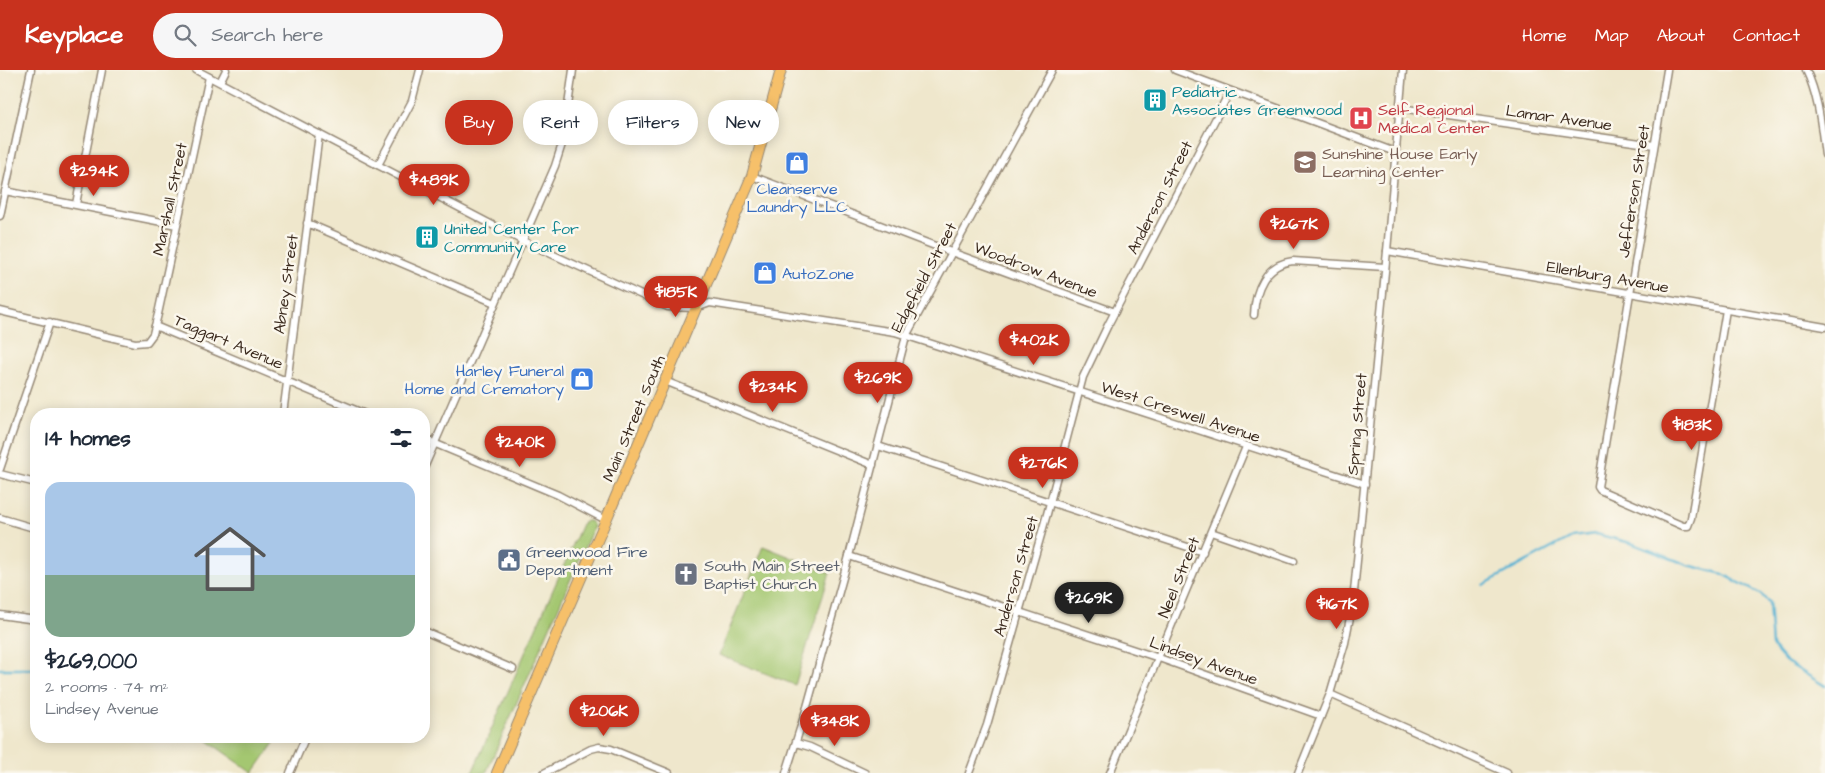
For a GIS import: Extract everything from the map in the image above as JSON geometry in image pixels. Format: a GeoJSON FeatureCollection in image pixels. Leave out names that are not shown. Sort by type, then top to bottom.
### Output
{"type":"FeatureCollection","features":[{"type":"Feature","properties":{"kind":"main road","name":"Main Street South"},"geometry":{"type":"LineString","coordinates":[[497,773],[752,176],[782,70]]}},
{"type":"Feature","properties":{"kind":"street"},"geometry":{"type":"LineString","coordinates":[[0,216],[31,70]]}},
{"type":"Feature","properties":{"kind":"street"},"geometry":{"type":"LineString","coordinates":[[76,204],[102,70]]}},
{"type":"Feature","properties":{"kind":"street","name":"West Creswell Avenue"},"geometry":{"type":"LineString","coordinates":[[196,70],[523,241],[668,307],[696,308],[710,303],[894,332],[1365,484]]}},
{"type":"Feature","properties":{"kind":"street"},"geometry":{"type":"LineString","coordinates":[[220,82],[226,70]]}},
{"type":"Feature","properties":{"kind":"street"},"geometry":{"type":"LineString","coordinates":[[378,165],[412,102],[420,70]]}},
{"type":"Feature","properties":{"kind":"street"},"geometry":{"type":"LineString","coordinates":[[430,454],[560,153],[566,125],[573,70]]}},
{"type":"Feature","properties":{"kind":"street","name":"Edgefield Street"},"geometry":{"type":"LineString","coordinates":[[786,773],[849,556],[906,336],[1052,70]]}},
{"type":"Feature","properties":{"kind":"street"},"geometry":{"type":"LineString","coordinates":[[1175,70],[1396,152]]}},
{"type":"Feature","properties":{"kind":"street","name":"Spring Street"},"geometry":{"type":"LineString","coordinates":[[1298,773],[1330,694],[1345,644],[1353,602],[1403,70]]}},
{"type":"Feature","properties":{"kind":"street","name":"Jefferson Street"},"geometry":{"type":"LineString","coordinates":[[1667,70],[1598,487],[1603,491],[1683,526],[1688,526],[1696,490],[1726,310]]}},
{"type":"Feature","properties":{"kind":"street"},"geometry":{"type":"LineString","coordinates":[[1806,70],[1817,103],[1825,155]]}},
{"type":"Feature","properties":{"kind":"street","name":"Marshall Street"},"geometry":{"type":"LineString","coordinates":[[155,326],[209,77]]}},
{"type":"Feature","properties":{"kind":"street","name":"Anderson Street"},"geometry":{"type":"LineString","coordinates":[[969,773],[987,725],[1020,612],[1086,369],[1230,91]]}},
{"type":"Feature","properties":{"kind":"street","name":"Lamar Avenue"},"geometry":{"type":"LineString","coordinates":[[1400,108],[1654,145]]}},
{"type":"Feature","properties":{"kind":"street","name":"Abney Street"},"geometry":{"type":"LineString","coordinates":[[284,408],[319,134]]}},
{"type":"Feature","properties":{"kind":"street","name":"Woodrow Avenue"},"geometry":{"type":"LineString","coordinates":[[752,176],[1115,312]]}},
{"type":"Feature","properties":{"kind":"street"},"geometry":{"type":"LineString","coordinates":[[5,190],[177,225]]}},
{"type":"Feature","properties":{"kind":"street"},"geometry":{"type":"LineString","coordinates":[[307,223],[495,303]]}},
{"type":"Feature","properties":{"kind":"street","name":"Ellenburg Avenue"},"geometry":{"type":"LineString","coordinates":[[1387,251],[1825,327]]}},
{"type":"Feature","properties":{"kind":"street"},"geometry":{"type":"LineString","coordinates":[[1254,315],[1256,295],[1261,284],[1271,270],[1285,262],[1385,267]]}},
{"type":"Feature","properties":{"kind":"street","name":"Taggart Avenue"},"geometry":{"type":"LineString","coordinates":[[0,311],[141,343],[148,342],[155,326],[351,408]]}},
{"type":"Feature","properties":{"kind":"street"},"geometry":{"type":"LineString","coordinates":[[0,469],[50,322]]}},
{"type":"Feature","properties":{"kind":"street"},"geometry":{"type":"LineString","coordinates":[[665,381],[873,465]]}},
{"type":"Feature","properties":{"kind":"street"},"geometry":{"type":"LineString","coordinates":[[430,441],[558,495],[606,520]]}},
{"type":"Feature","properties":{"kind":"street"},"geometry":{"type":"LineString","coordinates":[[878,446],[1203,552]]}},
{"type":"Feature","properties":{"kind":"street","name":"Neel Street"},"geometry":{"type":"LineString","coordinates":[[1110,773],[1246,447]]}},
{"type":"Feature","properties":{"kind":"street"},"geometry":{"type":"LineString","coordinates":[[0,474],[30,482]]}},
{"type":"Feature","properties":{"kind":"street"},"geometry":{"type":"LineString","coordinates":[[0,518],[30,527]]}},
{"type":"Feature","properties":{"kind":"street"},"geometry":{"type":"LineString","coordinates":[[1211,532],[1294,561]]}},
{"type":"Feature","properties":{"kind":"street","name":"Lindsey Avenue"},"geometry":{"type":"LineString","coordinates":[[849,556],[1159,658],[1321,716]]}},
{"type":"Feature","properties":{"kind":"street"},"geometry":{"type":"LineString","coordinates":[[0,615],[30,619]]}},
{"type":"Feature","properties":{"kind":"street"},"geometry":{"type":"LineString","coordinates":[[430,634],[513,669]]}},
{"type":"Feature","properties":{"kind":"street"},"geometry":{"type":"LineString","coordinates":[[1330,694],[1507,773]]}},
{"type":"Feature","properties":{"kind":"street"},"geometry":{"type":"LineString","coordinates":[[290,773],[303,743]]}},
{"type":"Feature","properties":{"kind":"street"},"geometry":{"type":"LineString","coordinates":[[796,743],[810,747],[865,773]]}},
{"type":"Feature","properties":{"kind":"street"},"geometry":{"type":"LineString","coordinates":[[544,773],[591,749],[599,747],[611,749],[669,773]]}},
{"type":"Feature","properties":{"kind":"green space"},"geometry":{"type":"Polygon","coordinates":[[[590,521],[594,526],[486,773],[472,773],[582,524],[590,521]]]}},
{"type":"Feature","properties":{"kind":"green space"},"geometry":{"type":"Polygon","coordinates":[[[763,546],[830,573],[795,685],[719,655],[763,546]]]}},
{"type":"Feature","properties":{"kind":"green space"},"geometry":{"type":"Polygon","coordinates":[[[211,743],[274,743],[253,773],[211,743]]]}},
{"type":"Feature","properties":{"kind":"waterway"},"geometry":{"type":"LineString","coordinates":[[1483,585],[1572,537],[1596,534],[1631,543],[1688,565],[1723,574],[1760,594],[1769,602],[1772,646],[1785,661],[1825,686]]}},
{"type":"Feature","properties":{"kind":"waterway"},"geometry":{"type":"LineString","coordinates":[[0,669],[30,669]]}},
{"type":"Feature","properties":{"kind":"place","name":"Pediatric Associates Greenwood"},"geometry":{"type":"Point","coordinates":[1155,100]}},
{"type":"Feature","properties":{"kind":"place","name":"Self Regional Medical Center"},"geometry":{"type":"Point","coordinates":[1361,118]}},
{"type":"Feature","properties":{"kind":"place","name":"Sunshine House Early Learning Center"},"geometry":{"type":"Point","coordinates":[1305,162]}},
{"type":"Feature","properties":{"kind":"place","name":"Cleanserve Laundry LLC"},"geometry":{"type":"Point","coordinates":[797,163]}},
{"type":"Feature","properties":{"kind":"place","name":"United Center for Community Care"},"geometry":{"type":"Point","coordinates":[427,237]}},
{"type":"Feature","properties":{"kind":"place","name":"AutoZone"},"geometry":{"type":"Point","coordinates":[765,273]}},
{"type":"Feature","properties":{"kind":"place","name":"Harley Funeral Home and Crematory"},"geometry":{"type":"Point","coordinates":[582,379]}},
{"type":"Feature","properties":{"kind":"place","name":"Greenwood Fire Department"},"geometry":{"type":"Point","coordinates":[509,560]}},
{"type":"Feature","properties":{"kind":"place","name":"South Main Street Baptist Church"},"geometry":{"type":"Point","coordinates":[686,574]}}]}
